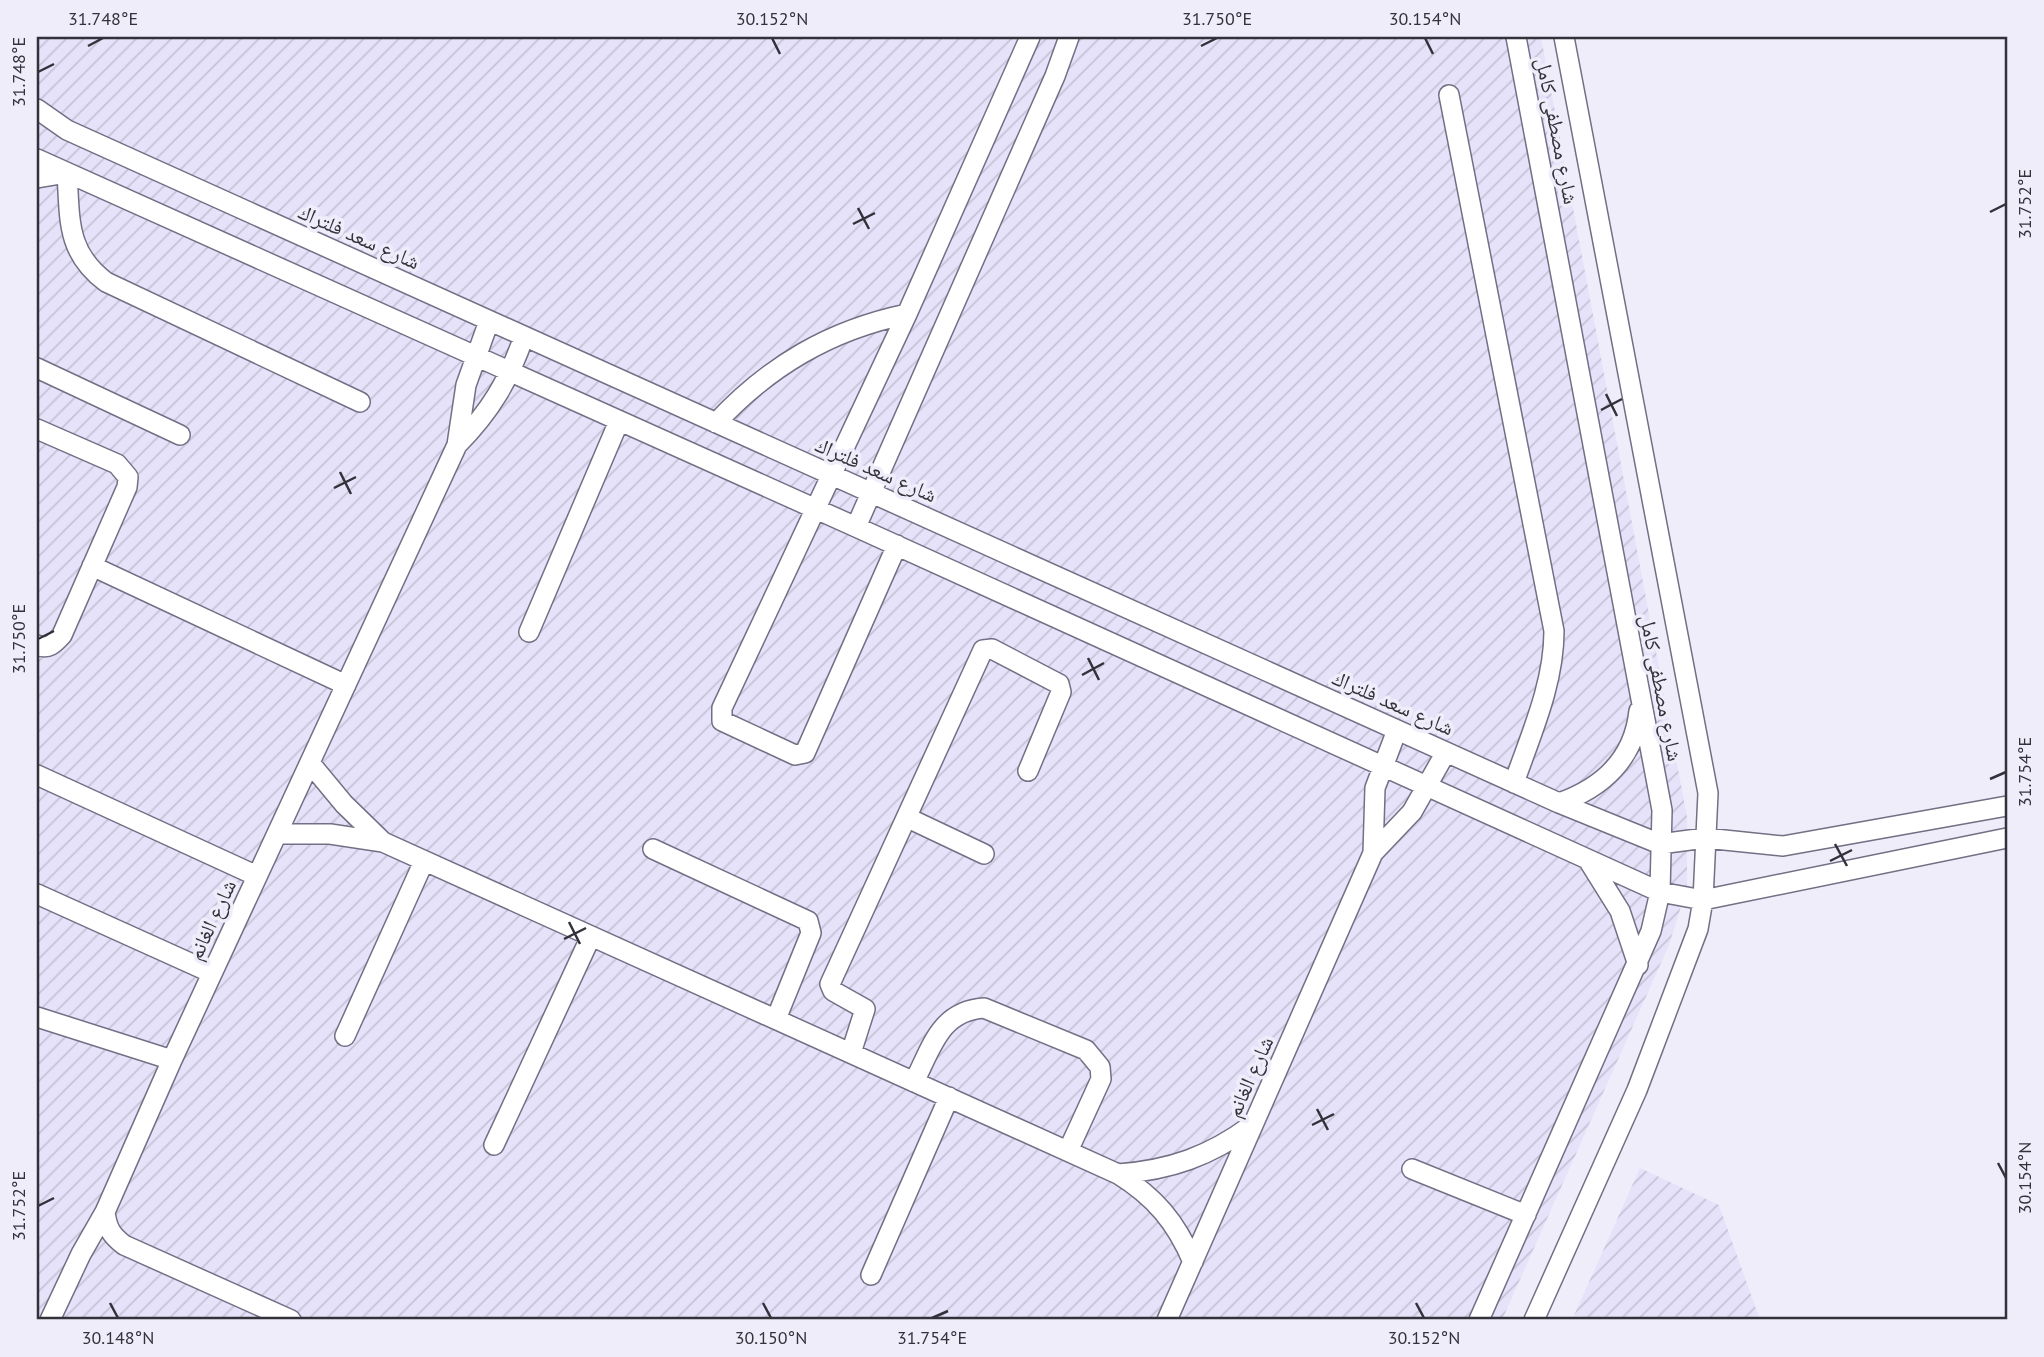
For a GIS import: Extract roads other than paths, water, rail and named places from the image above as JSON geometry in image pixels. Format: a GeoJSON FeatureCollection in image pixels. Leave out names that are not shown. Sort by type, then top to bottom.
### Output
{"type":"FeatureCollection","features":[{"type":"Feature","properties":{"kind":"street"},"geometry":{"type":"LineString","coordinates":[[897,545],[805,753],[796,755],[722,721],[722,708],[907,314],[1030,37]]}},
{"type":"Feature","properties":{"kind":"street"},"geometry":{"type":"LineString","coordinates":[[856,527],[1055,76],[1069,37]]}},
{"type":"Feature","properties":{"kind":"street","name":"شارع مصطفى كامل"},"geometry":{"type":"LineString","coordinates":[[1479,1320],[1638,965],[1651,931],[1660,892],[1662,810],[1516,37]]}},
{"type":"Feature","properties":{"kind":"street","name":"شارع مصطفى كامل"},"geometry":{"type":"LineString","coordinates":[[1534,1320],[1642,1078],[1695,940],[1703,900],[1708,793],[1564,37]]}},
{"type":"Feature","properties":{"kind":"street"},"geometry":{"type":"LineString","coordinates":[[1449,95],[1554,631],[1550,671],[1514,783]]}},
{"type":"Feature","properties":{"kind":"street","name":"شارع سعد فلتراك"},"geometry":{"type":"LineString","coordinates":[[37,109],[67,130],[716,424],[1514,783],[1660,844],[1705,838],[1783,846],[2007,806]]}},
{"type":"Feature","properties":{"kind":"street"},"geometry":{"type":"LineString","coordinates":[[37,159],[897,545],[1590,863],[1660,892],[1703,900],[2007,838]]}},
{"type":"Feature","properties":{"kind":"street"},"geometry":{"type":"LineString","coordinates":[[37,178],[67,173]]}},
{"type":"Feature","properties":{"kind":"street"},"geometry":{"type":"LineString","coordinates":[[67,173],[71,231],[77,251],[89,269],[106,282],[360,402]]}},
{"type":"Feature","properties":{"kind":"street"},"geometry":{"type":"LineString","coordinates":[[716,424],[755,384],[802,352],[852,328],[907,314]]}},
{"type":"Feature","properties":{"kind":"street","name":"شارع الغانم"},"geometry":{"type":"LineString","coordinates":[[457,445],[460,415],[475,355],[489,321]]}},
{"type":"Feature","properties":{"kind":"street","name":"شارع الغانم"},"geometry":{"type":"LineString","coordinates":[[50,1320],[80,1254],[105,1212],[172,1060],[457,445],[497,399],[511,373],[524,336]]}},
{"type":"Feature","properties":{"kind":"street"},"geometry":{"type":"LineString","coordinates":[[37,368],[180,435]]}},
{"type":"Feature","properties":{"kind":"street"},"geometry":{"type":"LineString","coordinates":[[529,632],[619,421]]}},
{"type":"Feature","properties":{"kind":"street"},"geometry":{"type":"LineString","coordinates":[[37,429],[117,464],[128,477],[127,486],[62,635],[52,646],[44,648],[37,645]]}},
{"type":"Feature","properties":{"kind":"street"},"geometry":{"type":"LineString","coordinates":[[92,566],[346,685]]}},
{"type":"Feature","properties":{"kind":"street"},"geometry":{"type":"LineString","coordinates":[[851,1053],[865,1009],[833,991],[830,984],[983,650],[992,649],[1059,684],[1061,692],[1028,771]]}},
{"type":"Feature","properties":{"kind":"street"},"geometry":{"type":"LineString","coordinates":[[1559,803],[1581,795],[1601,783],[1618,766],[1630,746],[1640,699]]}},
{"type":"Feature","properties":{"kind":"street","name":"شارع الغانم"},"geometry":{"type":"LineString","coordinates":[[1373,853],[1372,809],[1381,767],[1397,730]]}},
{"type":"Feature","properties":{"kind":"street","name":"شارع الغانم"},"geometry":{"type":"LineString","coordinates":[[1167,1320],[1373,853],[1412,812],[1428,789],[1446,752]]}},
{"type":"Feature","properties":{"kind":"street"},"geometry":{"type":"LineString","coordinates":[[310,763],[344,804],[383,842]]}},
{"type":"Feature","properties":{"kind":"street"},"geometry":{"type":"LineString","coordinates":[[37,775],[257,876]]}},
{"type":"Feature","properties":{"kind":"street"},"geometry":{"type":"LineString","coordinates":[[908,818],[984,854]]}},
{"type":"Feature","properties":{"kind":"street"},"geometry":{"type":"LineString","coordinates":[[277,834],[330,834],[383,842],[1118,1174],[1143,1190],[1165,1210],[1181,1234],[1193,1262]]}},
{"type":"Feature","properties":{"kind":"street"},"geometry":{"type":"LineString","coordinates":[[1847,836],[1853,869]]}},
{"type":"Feature","properties":{"kind":"street"},"geometry":{"type":"LineString","coordinates":[[653,849],[808,921],[811,933],[776,1019]]}},
{"type":"Feature","properties":{"kind":"street"},"geometry":{"type":"LineString","coordinates":[[345,1036],[424,861]]}},
{"type":"Feature","properties":{"kind":"street"},"geometry":{"type":"LineString","coordinates":[[1590,863],[1620,911],[1638,965]]}},
{"type":"Feature","properties":{"kind":"street"},"geometry":{"type":"LineString","coordinates":[[37,894],[212,974]]}},
{"type":"Feature","properties":{"kind":"street"},"geometry":{"type":"LineString","coordinates":[[494,1145],[592,936]]}},
{"type":"Feature","properties":{"kind":"street"},"geometry":{"type":"LineString","coordinates":[[914,1082],[939,1033],[950,1018],[965,1009],[984,1008],[1086,1050],[1100,1067],[1101,1079],[1068,1151]]}},
{"type":"Feature","properties":{"kind":"street"},"geometry":{"type":"LineString","coordinates":[[37,1017],[172,1060]]}},
{"type":"Feature","properties":{"kind":"street"},"geometry":{"type":"LineString","coordinates":[[871,1275],[949,1097]]}},
{"type":"Feature","properties":{"kind":"street"},"geometry":{"type":"LineString","coordinates":[[1118,1174],[1155,1171],[1191,1161],[1224,1145],[1254,1123]]}},
{"type":"Feature","properties":{"kind":"street"},"geometry":{"type":"LineString","coordinates":[[1412,1169],[1526,1215]]}},
{"type":"Feature","properties":{"kind":"street"},"geometry":{"type":"LineString","coordinates":[[105,1212],[107,1226],[113,1237],[124,1245],[291,1320]]}}]}
